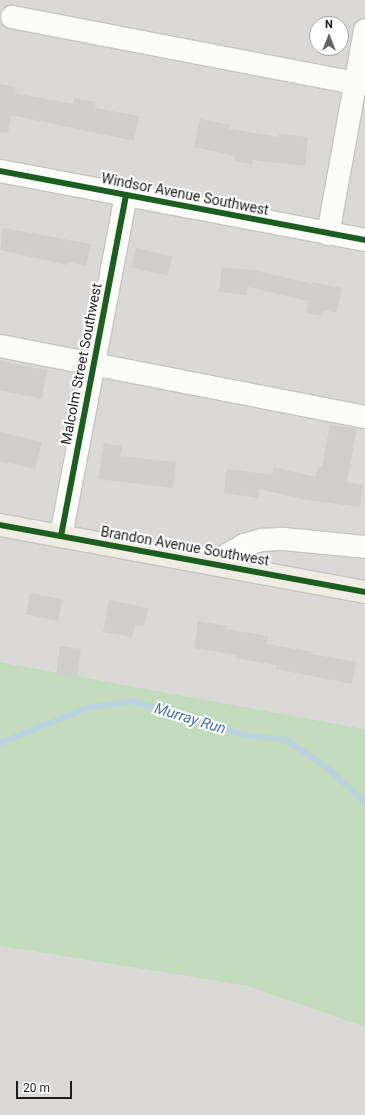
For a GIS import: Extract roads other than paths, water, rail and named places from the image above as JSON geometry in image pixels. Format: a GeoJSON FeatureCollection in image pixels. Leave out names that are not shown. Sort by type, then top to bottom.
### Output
{"type":"FeatureCollection","features":[{"type":"Feature","properties":{"kind":"main road","name":"Brandon Avenue Southwest"},"geometry":{"type":"LineString","coordinates":[[0,525],[365,592]]}},
{"type":"Feature","properties":{"kind":"street"},"geometry":{"type":"LineString","coordinates":[[12,17],[355,83]]}},
{"type":"Feature","properties":{"kind":"street"},"geometry":{"type":"LineString","coordinates":[[328,234],[365,30]]}},
{"type":"Feature","properties":{"kind":"street","name":"Windsor Avenue Southwest"},"geometry":{"type":"LineString","coordinates":[[0,171],[365,240]]}},
{"type":"Feature","properties":{"kind":"street","name":"Malcolm Street Southwest"},"geometry":{"type":"LineString","coordinates":[[61,536],[126,196]]}},
{"type":"Feature","properties":{"kind":"street"},"geometry":{"type":"LineString","coordinates":[[0,346],[365,417]]}},
{"type":"Feature","properties":{"kind":"street","name":"Brandon Avenue Southwest"},"geometry":{"type":"LineString","coordinates":[[213,563],[244,545],[262,540],[284,539],[365,547]]}},
{"type":"Feature","properties":{"kind":"waterway","name":"Murray Run"},"geometry":{"type":"LineString","coordinates":[[0,743],[87,708],[132,701],[244,735],[287,740],[328,768],[365,802]]}}]}
